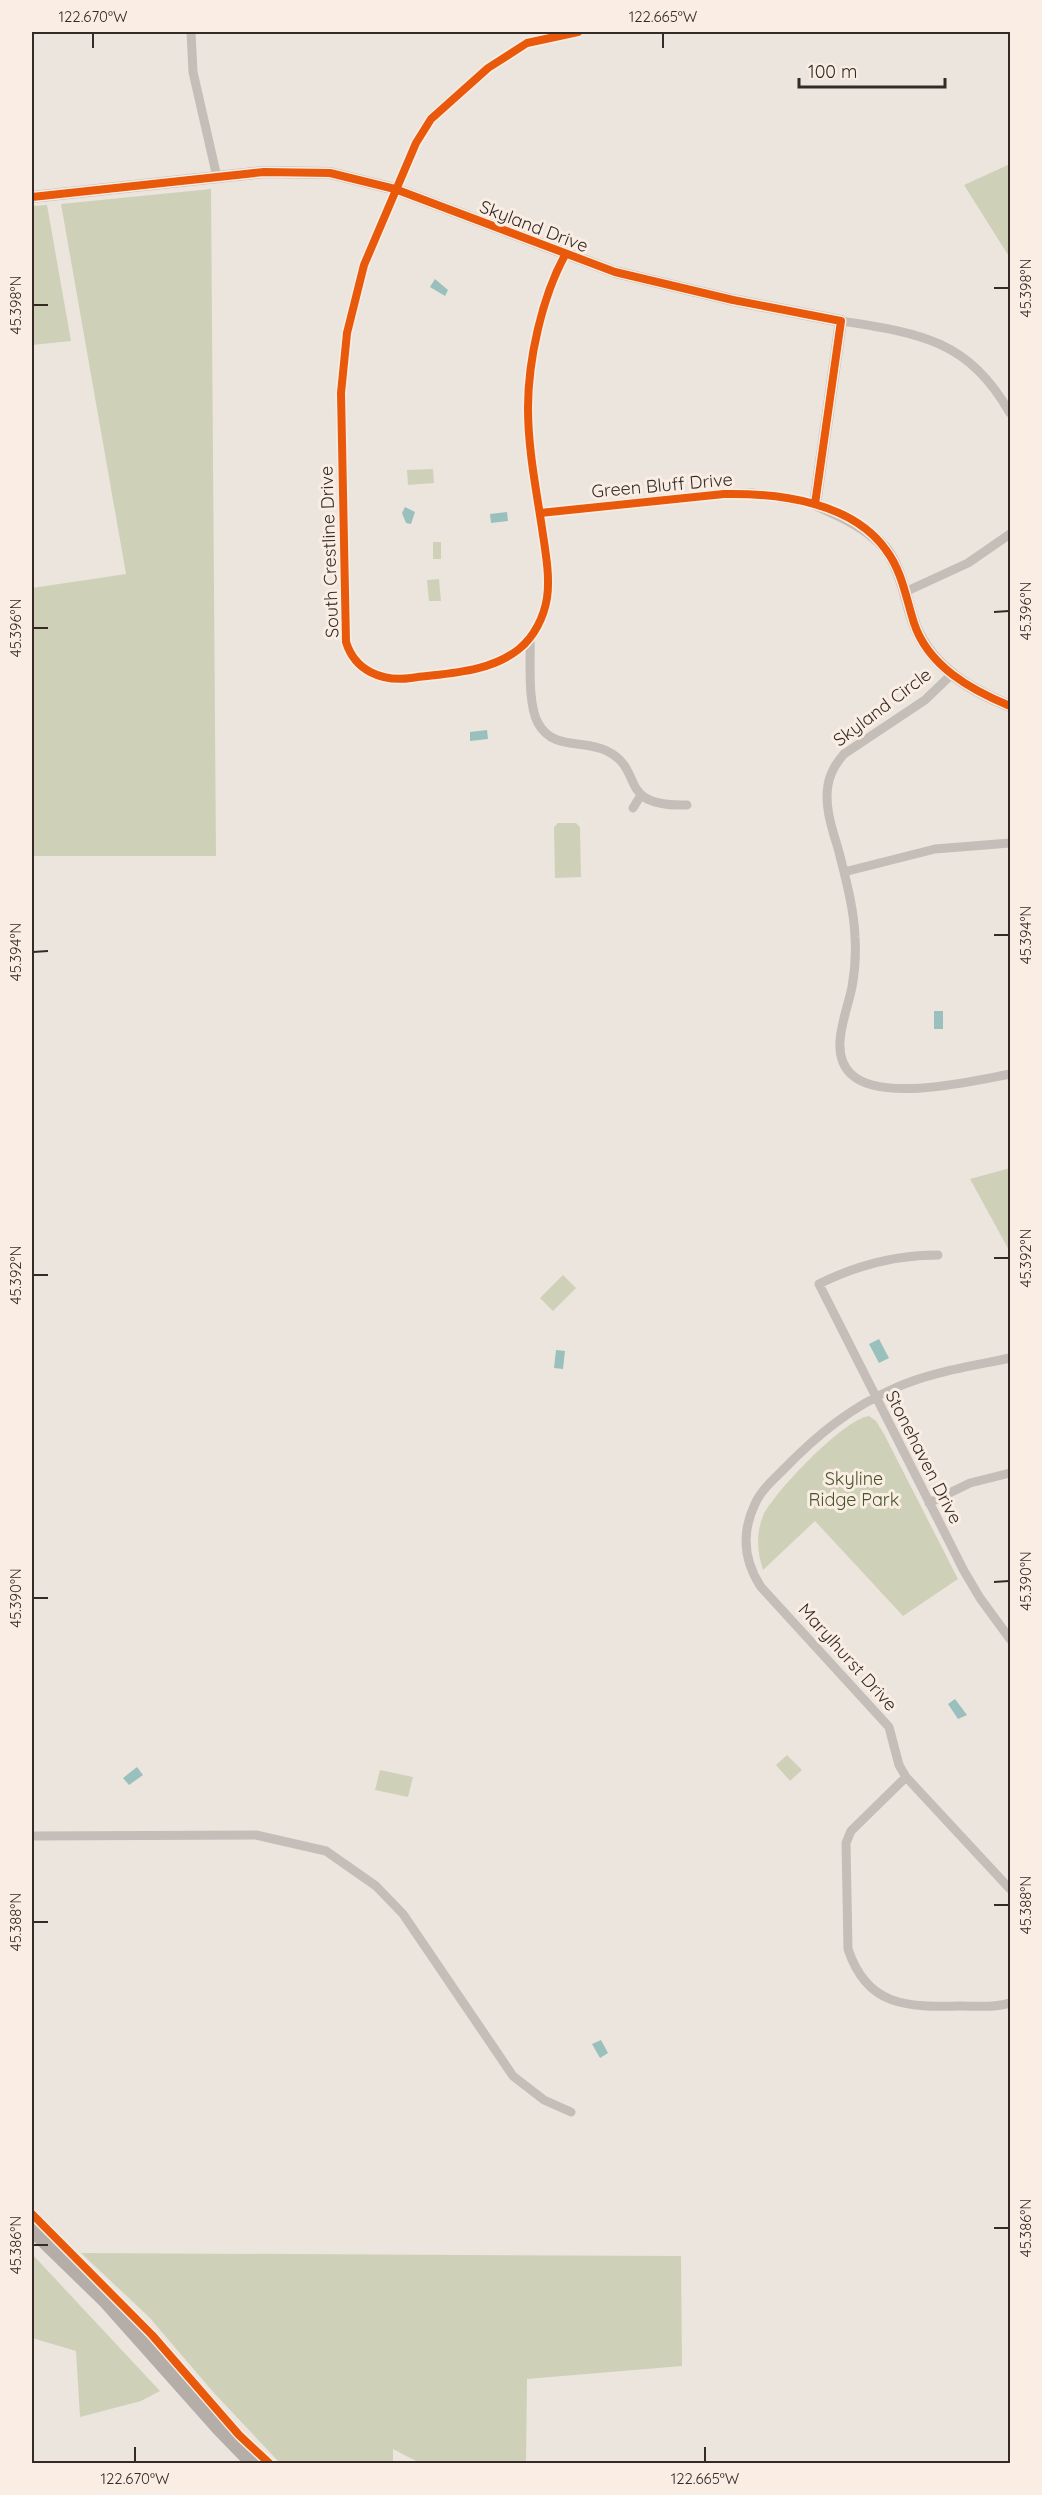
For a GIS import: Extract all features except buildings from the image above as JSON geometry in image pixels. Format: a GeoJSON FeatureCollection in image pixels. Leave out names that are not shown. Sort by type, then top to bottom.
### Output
{"type":"FeatureCollection","features":[{"type":"Feature","properties":{"kind":"main road"},"geometry":{"type":"LineString","coordinates":[[32,2230],[119,2316],[245,2461]]}},
{"type":"Feature","properties":{"kind":"street"},"geometry":{"type":"LineString","coordinates":[[191,32],[193,72],[217,177]]}},
{"type":"Feature","properties":{"kind":"street"},"geometry":{"type":"LineString","coordinates":[[530,32],[527,43],[578,32]]}},
{"type":"Feature","properties":{"kind":"street","name":"South Crestline Drive"},"geometry":{"type":"LineString","coordinates":[[527,43],[488,68],[431,119],[416,143],[395,189],[357,287],[342,373],[346,642],[353,659],[370,673],[406,678],[483,667],[509,655],[530,637],[543,615],[548,590],[530,440],[530,382],[549,293],[565,255]]}},
{"type":"Feature","properties":{"kind":"street","name":"Skyland Drive"},"geometry":{"type":"LineString","coordinates":[[32,197],[288,170],[354,177],[395,189],[565,255],[640,279],[841,321],[915,333],[946,346],[979,372],[1011,413]]}},
{"type":"Feature","properties":{"kind":"street"},"geometry":{"type":"LineString","coordinates":[[815,504],[841,321]]}},
{"type":"Feature","properties":{"kind":"street","name":"Green Bluff Drive"},"geometry":{"type":"LineString","coordinates":[[540,513],[752,493],[815,504],[856,524],[882,545],[895,565],[919,636],[951,675],[970,688],[1011,706]]}},
{"type":"Feature","properties":{"kind":"street"},"geometry":{"type":"LineString","coordinates":[[905,592],[968,563],[1011,534]]}},
{"type":"Feature","properties":{"kind":"street"},"geometry":{"type":"LineString","coordinates":[[530,637],[533,710],[539,726],[553,739],[566,744],[589,746],[608,751],[621,763],[641,795],[657,804],[687,806]]}},
{"type":"Feature","properties":{"kind":"street","name":"Skyland Circle"},"geometry":{"type":"LineString","coordinates":[[951,675],[925,700],[861,740],[836,763],[828,785],[827,797],[844,872],[855,938],[852,986],[840,1040],[844,1066],[852,1075],[879,1087],[966,1082],[1011,1074]]}},
{"type":"Feature","properties":{"kind":"street"},"geometry":{"type":"LineString","coordinates":[[633,808],[641,795]]}},
{"type":"Feature","properties":{"kind":"street"},"geometry":{"type":"LineString","coordinates":[[844,872],[935,849],[1011,843]]}},
{"type":"Feature","properties":{"kind":"street","name":"Stonehaven Drive"},"geometry":{"type":"LineString","coordinates":[[938,1255],[899,1256],[874,1262],[819,1284],[929,1503],[980,1598],[1011,1639]]}},
{"type":"Feature","properties":{"kind":"street","name":"Marylhurst Drive"},"geometry":{"type":"LineString","coordinates":[[1011,1358],[920,1379],[875,1397],[829,1426],[775,1478],[755,1503],[746,1539],[750,1568],[764,1589],[884,1720],[891,1732],[899,1765],[906,1777],[1011,1889]]}},
{"type":"Feature","properties":{"kind":"street"},"geometry":{"type":"LineString","coordinates":[[929,1503],[970,1483],[1011,1473]]}},
{"type":"Feature","properties":{"kind":"street"},"geometry":{"type":"LineString","coordinates":[[906,1777],[851,1831],[846,1843],[848,1949],[852,1962],[878,1995],[900,2004],[924,2007],[1011,2003]]}},
{"type":"Feature","properties":{"kind":"street"},"geometry":{"type":"LineString","coordinates":[[32,1836],[255,1835],[326,1851],[376,1886],[403,1914],[513,2076],[544,2100],[571,2112]]}},
{"type":"Feature","properties":{"kind":"green space"},"geometry":{"type":"Polygon","coordinates":[[[1010,164],[1010,258],[964,185],[1010,164]]]}},
{"type":"Feature","properties":{"kind":"green space"},"geometry":{"type":"Polygon","coordinates":[[[211,189],[216,856],[32,856],[32,588],[126,574],[61,204],[211,189]]]}},
{"type":"Feature","properties":{"kind":"green space"},"geometry":{"type":"Polygon","coordinates":[[[47,205],[71,341],[32,345],[32,206],[47,205]]]}},
{"type":"Feature","properties":{"kind":"green space"},"geometry":{"type":"Polygon","coordinates":[[[433,469],[434,483],[408,485],[407,470],[433,469]]]}},
{"type":"Feature","properties":{"kind":"green space"},"geometry":{"type":"Polygon","coordinates":[[[433,542],[441,542],[441,559],[433,559],[433,542]]]}},
{"type":"Feature","properties":{"kind":"green space"},"geometry":{"type":"Polygon","coordinates":[[[439,579],[441,601],[429,601],[427,580],[439,579]]]}},
{"type":"Feature","properties":{"kind":"green space"},"geometry":{"type":"Polygon","coordinates":[[[558,823],[576,823],[580,827],[581,877],[555,878],[554,827],[558,823]]]}},
{"type":"Feature","properties":{"kind":"green space"},"geometry":{"type":"Polygon","coordinates":[[[1010,1168],[1010,1252],[970,1179],[1010,1168]]]}},
{"type":"Feature","properties":{"kind":"green space"},"geometry":{"type":"Polygon","coordinates":[[[563,1275],[576,1288],[553,1311],[540,1298],[563,1275]]]}},
{"type":"Feature","properties":{"kind":"green space","name":"Skyline Ridge Park"},"geometry":{"type":"Polygon","coordinates":[[[869,1416],[876,1421],[884,1434],[958,1579],[903,1616],[815,1521],[763,1570],[759,1556],[758,1536],[761,1522],[769,1505],[780,1491],[828,1442],[858,1420],[869,1416]]]}},
{"type":"Feature","properties":{"kind":"green space"},"geometry":{"type":"Polygon","coordinates":[[[787,1755],[802,1770],[790,1781],[776,1765],[787,1755]]]}},
{"type":"Feature","properties":{"kind":"green space"},"geometry":{"type":"Polygon","coordinates":[[[380,1770],[413,1777],[408,1797],[375,1790],[380,1770]]]}},
{"type":"Feature","properties":{"kind":"green space"},"geometry":{"type":"Polygon","coordinates":[[[81,2253],[681,2256],[682,2366],[527,2379],[526,2463],[420,2463],[393,2449],[393,2463],[280,2463],[214,2393],[149,2317],[81,2253]]]}},
{"type":"Feature","properties":{"kind":"green space"},"geometry":{"type":"Polygon","coordinates":[[[32,2254],[160,2391],[141,2401],[80,2417],[76,2351],[32,2338],[32,2254]]]}},
{"type":"Feature","properties":{"kind":"water"},"geometry":{"type":"Polygon","coordinates":[[[435,279],[448,290],[445,296],[430,287],[435,279]]]}},
{"type":"Feature","properties":{"kind":"water"},"geometry":{"type":"Polygon","coordinates":[[[405,507],[415,512],[411,524],[406,523],[402,513],[405,507]]]}},
{"type":"Feature","properties":{"kind":"water"},"geometry":{"type":"Polygon","coordinates":[[[507,512],[508,521],[491,523],[490,514],[507,512]]]}},
{"type":"Feature","properties":{"kind":"water"},"geometry":{"type":"Polygon","coordinates":[[[487,730],[488,739],[470,741],[470,732],[487,730]]]}},
{"type":"Feature","properties":{"kind":"water"},"geometry":{"type":"Polygon","coordinates":[[[934,1011],[943,1011],[943,1029],[934,1029],[934,1011]]]}},
{"type":"Feature","properties":{"kind":"water"},"geometry":{"type":"Polygon","coordinates":[[[879,1339],[889,1358],[879,1363],[869,1344],[879,1339]]]}},
{"type":"Feature","properties":{"kind":"water"},"geometry":{"type":"Polygon","coordinates":[[[556,1350],[565,1351],[563,1369],[554,1368],[556,1350]]]}},
{"type":"Feature","properties":{"kind":"water"},"geometry":{"type":"Polygon","coordinates":[[[955,1699],[967,1715],[958,1719],[948,1704],[955,1699]]]}},
{"type":"Feature","properties":{"kind":"water"},"geometry":{"type":"Polygon","coordinates":[[[137,1767],[143,1775],[129,1785],[123,1778],[137,1767]]]}},
{"type":"Feature","properties":{"kind":"water"},"geometry":{"type":"Polygon","coordinates":[[[601,2040],[608,2053],[600,2058],[592,2044],[601,2040]]]}},
{"type":"Feature","properties":{"kind":"cycle path"},"geometry":{"type":"LineString","coordinates":[[565,255],[543,309],[529,389],[528,408],[533,472],[548,575],[547,598],[541,619],[534,633],[519,649],[495,663],[467,671],[400,679],[371,672],[356,660],[346,642],[341,393],[347,333],[364,265],[416,143],[431,119],[488,68],[527,43],[578,32]]}},
{"type":"Feature","properties":{"kind":"cycle path"},"geometry":{"type":"LineString","coordinates":[[32,197],[264,172],[330,173],[395,189],[615,272],[733,300],[841,321],[815,504]]}},
{"type":"Feature","properties":{"kind":"cycle path"},"geometry":{"type":"LineString","coordinates":[[540,513],[724,494],[790,499],[834,511],[854,521],[872,534],[886,550],[900,576],[914,623],[929,652],[940,664],[966,684],[1010,706]]}},
{"type":"Feature","properties":{"kind":"cycle path"},"geometry":{"type":"LineString","coordinates":[[32,2214],[152,2335],[239,2435],[270,2464]]}}]}
